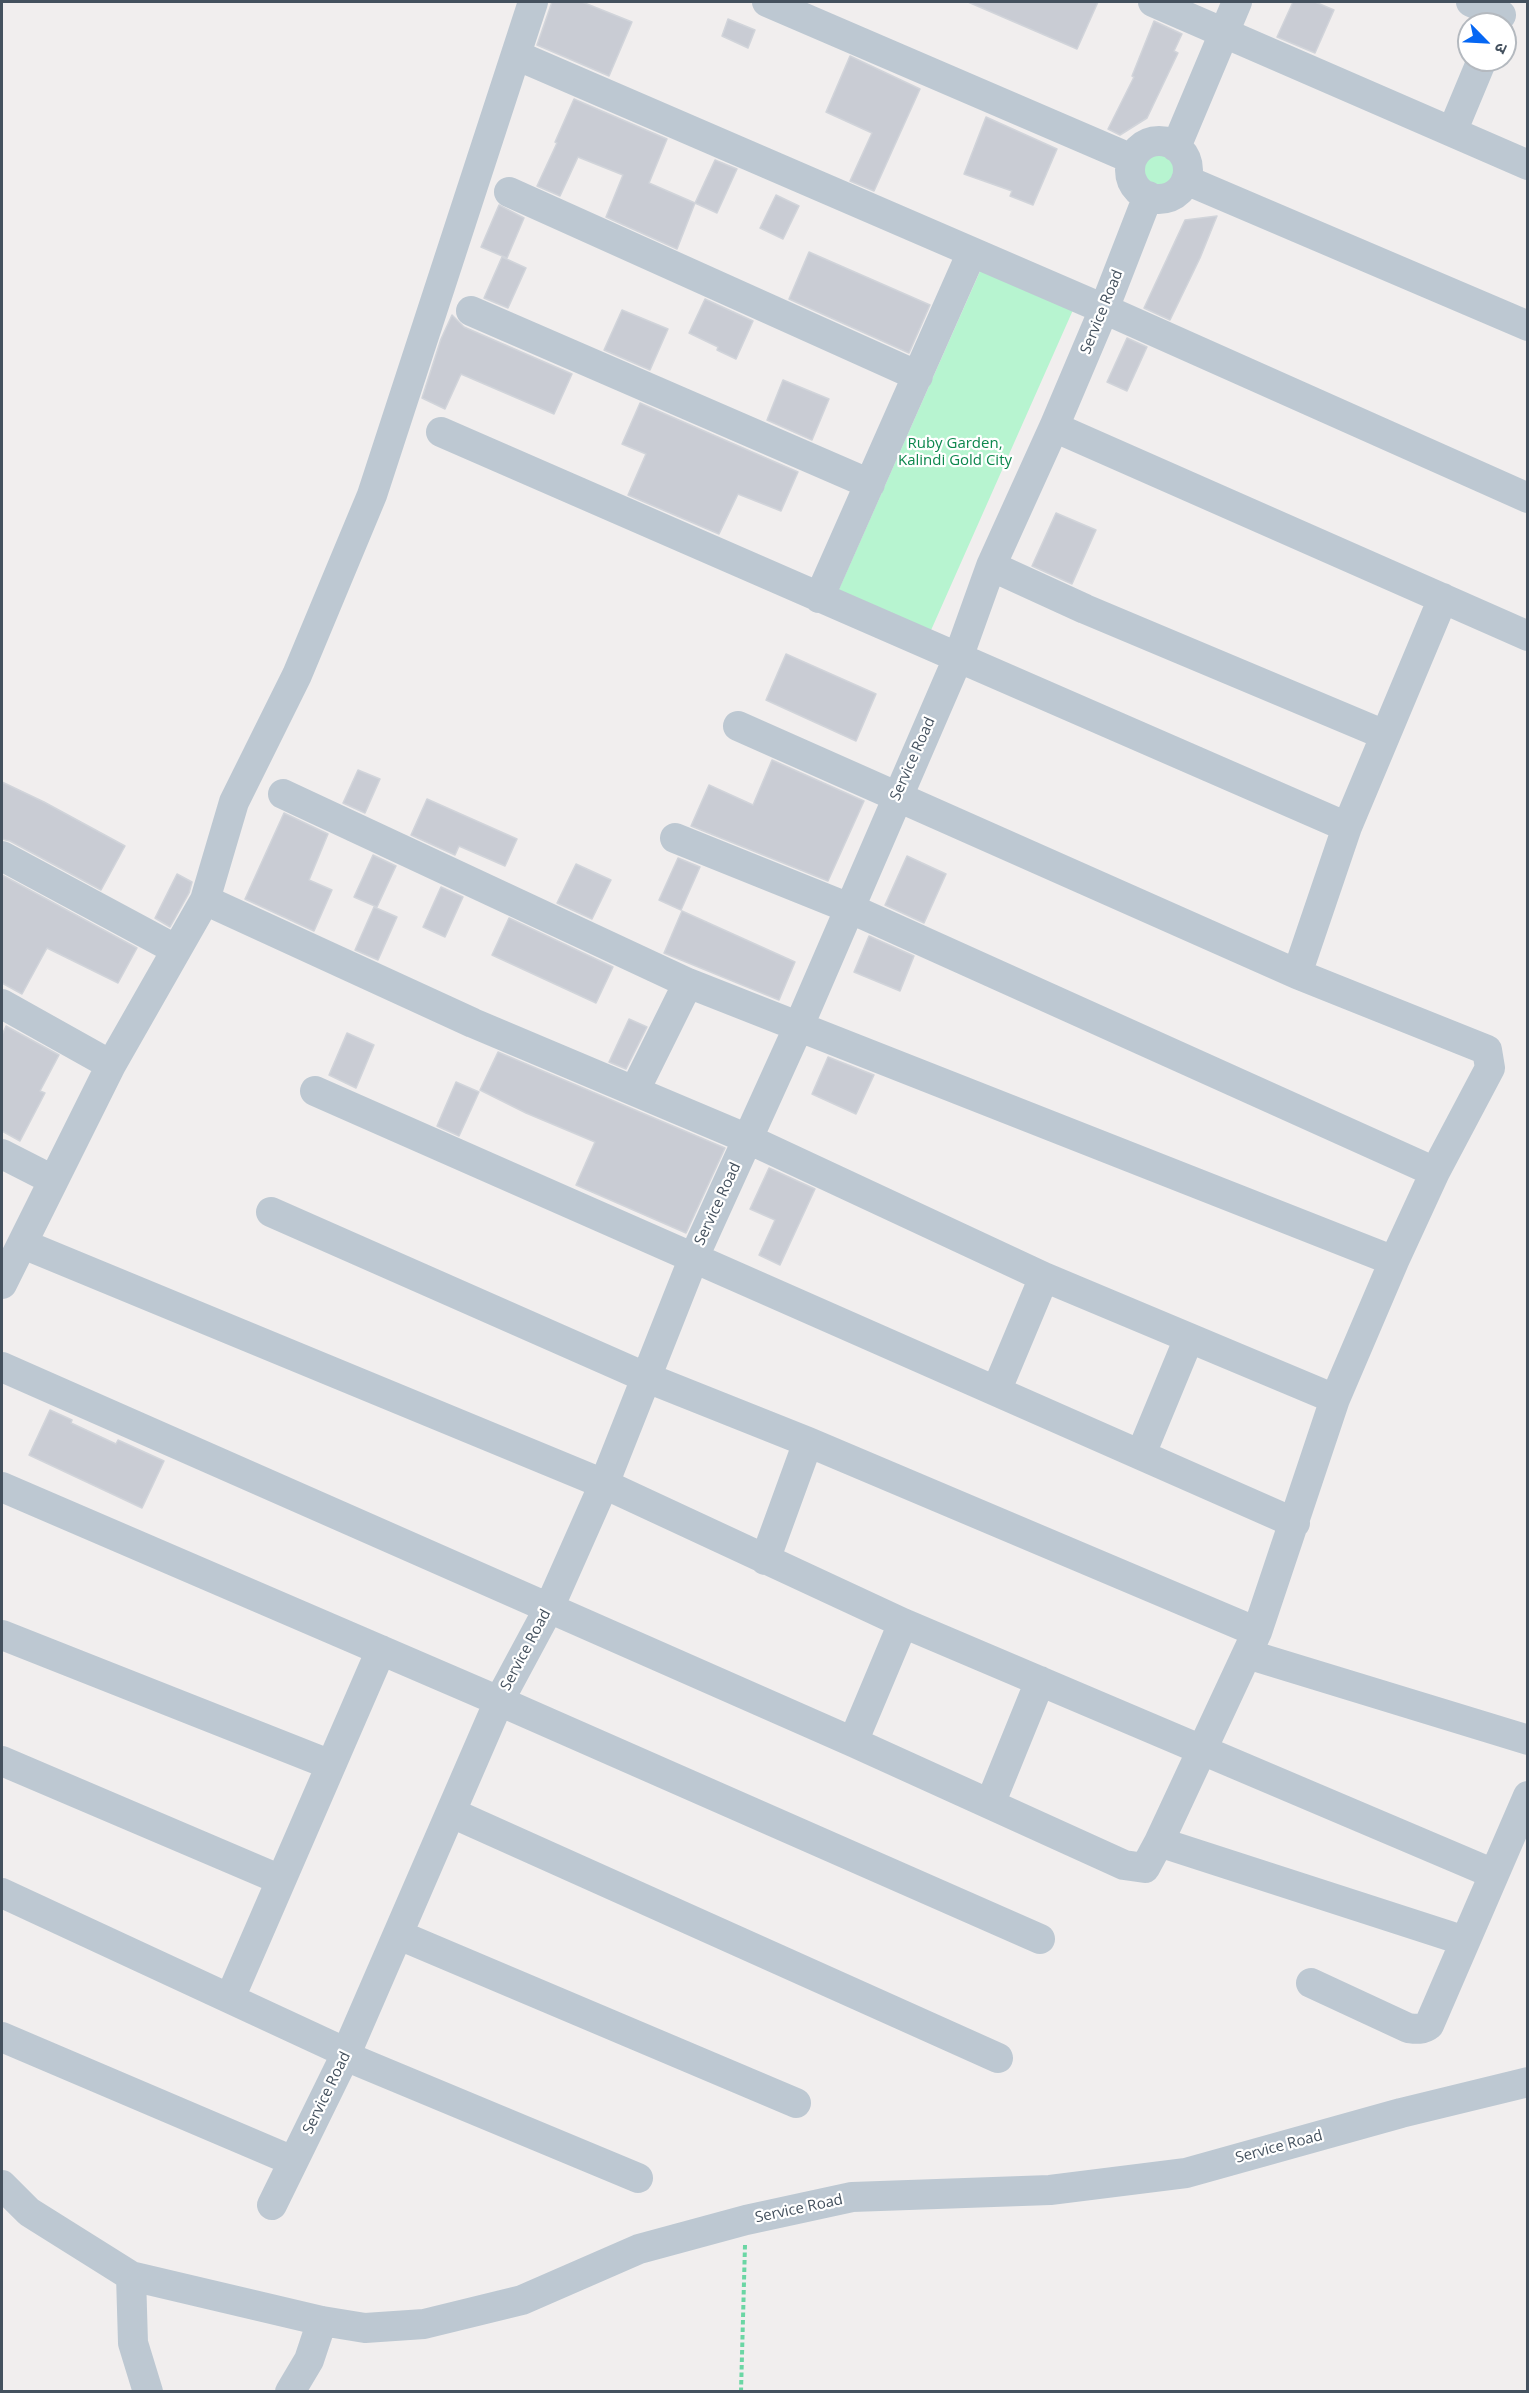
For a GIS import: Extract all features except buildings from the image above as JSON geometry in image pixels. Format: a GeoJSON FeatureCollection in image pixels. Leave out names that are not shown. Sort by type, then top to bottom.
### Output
{"type":"FeatureCollection","features":[{"type":"Feature","properties":{"kind":"street"},"geometry":{"type":"LineString","coordinates":[[2,1284],[111,1065],[175,949],[205,900],[234,802],[297,675],[372,495],[533,2]]}},
{"type":"Feature","properties":{"kind":"street"},"geometry":{"type":"LineString","coordinates":[[767,2],[1132,159]]}},
{"type":"Feature","properties":{"kind":"street"},"geometry":{"type":"LineString","coordinates":[[1153,2],[1527,165]]}},
{"type":"Feature","properties":{"kind":"street"},"geometry":{"type":"LineString","coordinates":[[1176,147],[1237,2]]}},
{"type":"Feature","properties":{"kind":"street"},"geometry":{"type":"LineString","coordinates":[[1471,2],[1499,12]]}},
{"type":"Feature","properties":{"kind":"street"},"geometry":{"type":"LineString","coordinates":[[516,55],[1104,309],[1527,498]]}},
{"type":"Feature","properties":{"kind":"street"},"geometry":{"type":"LineString","coordinates":[[1452,132],[1477,72]]}},
{"type":"Feature","properties":{"kind":"street"},"geometry":{"type":"LineString","coordinates":[[1164,141],[1176,147],[1184,157],[1188,166],[1186,180],[1181,188],[1167,198],[1159,199],[1148,196],[1135,187],[1131,178],[1132,159],[1145,144],[1164,141]]}},
{"type":"Feature","properties":{"kind":"street"},"geometry":{"type":"LineString","coordinates":[[1186,180],[1527,326]]}},
{"type":"Feature","properties":{"kind":"street"},"geometry":{"type":"LineString","coordinates":[[509,192],[918,376]]}},
{"type":"Feature","properties":{"kind":"street","name":"Service Road"},"geometry":{"type":"LineString","coordinates":[[272,2205],[346,2054],[499,1701],[549,1608],[604,1484],[694,1257],[798,1028],[958,658],[991,566],[1054,427],[1104,309],[1148,196]]}},
{"type":"Feature","properties":{"kind":"street"},"geometry":{"type":"LineString","coordinates":[[819,598],[972,252]]}},
{"type":"Feature","properties":{"kind":"street"},"geometry":{"type":"LineString","coordinates":[[471,311],[870,484]]}},
{"type":"Feature","properties":{"kind":"street"},"geometry":{"type":"LineString","coordinates":[[1054,427],[1527,636]]}},
{"type":"Feature","properties":{"kind":"street"},"geometry":{"type":"LineString","coordinates":[[441,432],[1347,827]]}},
{"type":"Feature","properties":{"kind":"street"},"geometry":{"type":"LineString","coordinates":[[991,566],[1085,609],[1385,735]]}},
{"type":"Feature","properties":{"kind":"street"},"geometry":{"type":"LineString","coordinates":[[1297,974],[1347,827],[1443,598]]}},
{"type":"Feature","properties":{"kind":"street"},"geometry":{"type":"LineString","coordinates":[[2,1367],[853,1742],[1124,1865],[1145,1868],[1252,1643],[1335,1399],[1435,1172],[1490,1068],[1487,1050],[1297,974],[738,726]]}},
{"type":"Feature","properties":{"kind":"street"},"geometry":{"type":"LineString","coordinates":[[283,794],[688,983],[1394,1261]]}},
{"type":"Feature","properties":{"kind":"street"},"geometry":{"type":"LineString","coordinates":[[675,838],[849,909],[1435,1172]]}},
{"type":"Feature","properties":{"kind":"street"},"geometry":{"type":"LineString","coordinates":[[2,856],[175,949]]}},
{"type":"Feature","properties":{"kind":"street"},"geometry":{"type":"LineString","coordinates":[[205,900],[473,1023],[748,1139],[1044,1277],[1335,1399]]}},
{"type":"Feature","properties":{"kind":"street"},"geometry":{"type":"LineString","coordinates":[[635,1090],[688,983]]}},
{"type":"Feature","properties":{"kind":"street"},"geometry":{"type":"LineString","coordinates":[[2,1004],[111,1065]]}},
{"type":"Feature","properties":{"kind":"street"},"geometry":{"type":"LineString","coordinates":[[315,1091],[1295,1522]]}},
{"type":"Feature","properties":{"kind":"street"},"geometry":{"type":"LineString","coordinates":[[2,1154],[53,1180]]}},
{"type":"Feature","properties":{"kind":"street"},"geometry":{"type":"LineString","coordinates":[[271,1212],[645,1377],[808,1442],[1252,1643],[1527,1740]]}},
{"type":"Feature","properties":{"kind":"street"},"geometry":{"type":"LineString","coordinates":[[22,1244],[604,1484],[903,1623],[1494,1874]]}},
{"type":"Feature","properties":{"kind":"street"},"geometry":{"type":"LineString","coordinates":[[997,1389],[1044,1277]]}},
{"type":"Feature","properties":{"kind":"street"},"geometry":{"type":"LineString","coordinates":[[1141,1454],[1189,1338]]}},
{"type":"Feature","properties":{"kind":"street"},"geometry":{"type":"LineString","coordinates":[[765,1560],[808,1442]]}},
{"type":"Feature","properties":{"kind":"street"},"geometry":{"type":"LineString","coordinates":[[2,1486],[1040,1939]]}},
{"type":"Feature","properties":{"kind":"street"},"geometry":{"type":"LineString","coordinates":[[853,1742],[903,1623]]}},
{"type":"Feature","properties":{"kind":"street"},"geometry":{"type":"LineString","coordinates":[[2,1635],[331,1765]]}},
{"type":"Feature","properties":{"kind":"street"},"geometry":{"type":"LineString","coordinates":[[230,1998],[381,1650]]}},
{"type":"Feature","properties":{"kind":"street"},"geometry":{"type":"LineString","coordinates":[[990,1804],[1040,1681]]}},
{"type":"Feature","properties":{"kind":"street"},"geometry":{"type":"LineString","coordinates":[[2,1761],[281,1880]]}},
{"type":"Feature","properties":{"kind":"street"},"geometry":{"type":"LineString","coordinates":[[1311,1983],[1408,2028],[1425,2028],[1432,2018],[1527,1796]]}},
{"type":"Feature","properties":{"kind":"street"},"geometry":{"type":"LineString","coordinates":[[452,1813],[998,2058]]}},
{"type":"Feature","properties":{"kind":"street"},"geometry":{"type":"LineString","coordinates":[[1159,1842],[1465,1941]]}},
{"type":"Feature","properties":{"kind":"street"},"geometry":{"type":"LineString","coordinates":[[2,1893],[346,2054],[638,2178]]}},
{"type":"Feature","properties":{"kind":"street"},"geometry":{"type":"LineString","coordinates":[[399,1935],[796,2103]]}},
{"type":"Feature","properties":{"kind":"street"},"geometry":{"type":"LineString","coordinates":[[2,2037],[294,2162]]}},
{"type":"Feature","properties":{"kind":"street","name":"Service Road"},"geometry":{"type":"LineString","coordinates":[[2,2185],[29,2212],[131,2276],[322,2321],[365,2328],[424,2324],[512,2303],[639,2249],[746,2220],[852,2197],[1050,2190],[1186,2173],[1401,2113],[1527,2082]]}},
{"type":"Feature","properties":{"kind":"street"},"geometry":{"type":"LineString","coordinates":[[131,2276],[133,2343],[148,2391]]}},
{"type":"Feature","properties":{"kind":"street"},"geometry":{"type":"LineString","coordinates":[[290,2391],[309,2360],[322,2321]]}},
{"type":"Feature","properties":{"kind":"path"},"geometry":{"type":"LineString","coordinates":[[741,2391],[746,2220]]}},
{"type":"Feature","properties":{"kind":"green space"},"geometry":{"type":"Polygon","coordinates":[[[1158,142],[1169,144],[1178,150],[1184,159],[1186,170],[1184,181],[1178,190],[1169,196],[1158,198],[1147,196],[1138,190],[1132,181],[1130,170],[1132,159],[1138,150],[1147,144],[1158,142]]]}},
{"type":"Feature","properties":{"kind":"green space","name":"Ruby Garden, Kalindi Gold City"},"geometry":{"type":"Polygon","coordinates":[[[981,269],[1073,310],[928,637],[836,596],[981,269]]]}}]}
